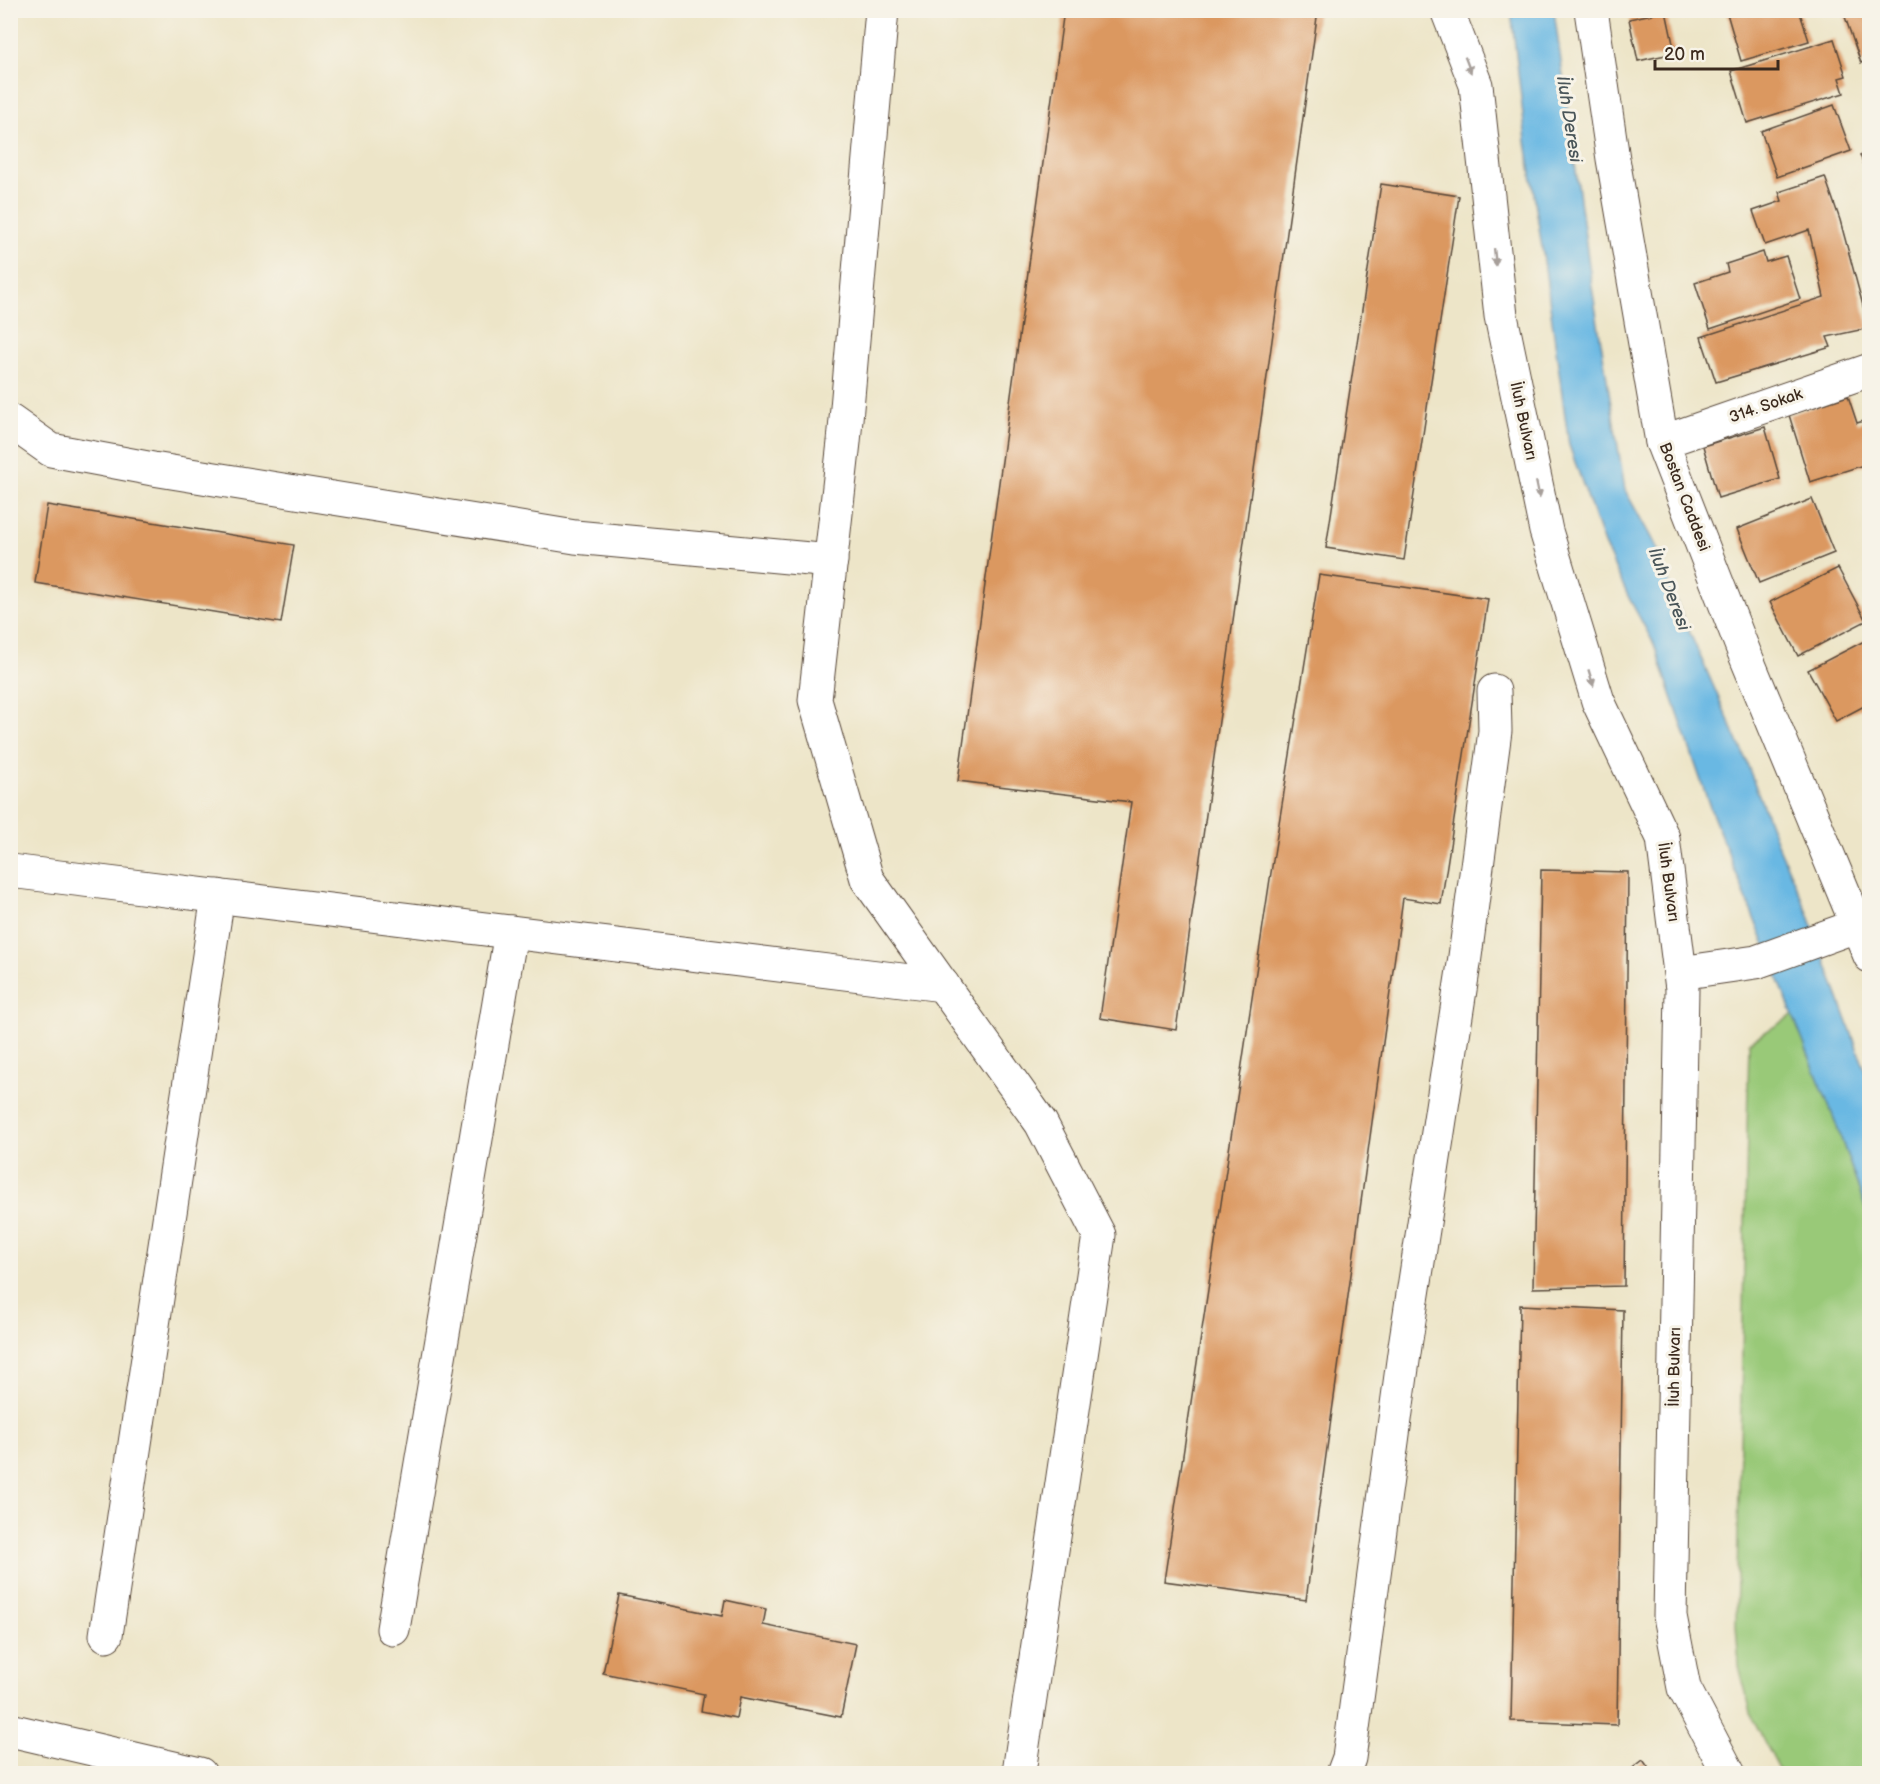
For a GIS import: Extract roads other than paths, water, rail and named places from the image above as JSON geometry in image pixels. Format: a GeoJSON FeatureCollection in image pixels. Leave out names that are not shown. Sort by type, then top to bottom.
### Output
{"type":"FeatureCollection","features":[{"type":"Feature","properties":{"kind":"street"},"geometry":{"type":"LineString","coordinates":[[882,10],[844,442],[815,700],[867,879],[1041,1123],[1100,1235],[1021,1753],[1020,1773]]}},
{"type":"Feature","properties":{"kind":"street","name":"İluh Bulvarı"},"geometry":{"type":"LineString","coordinates":[[1447,10],[1476,85],[1501,316],[1546,531],[1598,701],[1663,838],[1682,989],[1670,1616],[1684,1688],[1729,1773]]}},
{"type":"Feature","properties":{"kind":"street","name":"Bostan Caddesi"},"geometry":{"type":"LineString","coordinates":[[1591,10],[1613,159],[1662,442],[1744,652],[1863,920],[1869,956]]}},
{"type":"Feature","properties":{"kind":"street","name":"314. Sokak"},"geometry":{"type":"LineString","coordinates":[[1662,442],[1869,370]]}},
{"type":"Feature","properties":{"kind":"street"},"geometry":{"type":"LineString","coordinates":[[10,421],[51,450],[153,469],[575,537],[831,561]]}},
{"type":"Feature","properties":{"kind":"street"},"geometry":{"type":"LineString","coordinates":[[1343,1773],[1348,1758],[1405,1346],[1464,964],[1495,731],[1494,691]]}},
{"type":"Feature","properties":{"kind":"street"},"geometry":{"type":"LineString","coordinates":[[10,871],[943,985]]}},
{"type":"Feature","properties":{"kind":"street"},"geometry":{"type":"LineString","coordinates":[[106,1635],[218,896]]}},
{"type":"Feature","properties":{"kind":"street"},"geometry":{"type":"LineString","coordinates":[[1680,973],[1763,959],[1825,938],[1863,920]]}},
{"type":"Feature","properties":{"kind":"street"},"geometry":{"type":"LineString","coordinates":[[393,1629],[511,932]]}},
{"type":"Feature","properties":{"kind":"street"},"geometry":{"type":"LineString","coordinates":[[10,1730],[200,1773]]}},
{"type":"Feature","properties":{"kind":"water","name":"İluh Deresi"},"geometry":{"type":"Polygon","coordinates":[[[1511,11],[1554,11],[1592,287],[1625,490],[1655,545],[1678,606],[1743,753],[1777,843],[1808,913],[1869,1081],[1869,1218],[1835,1121],[1712,813],[1654,644],[1604,544],[1569,445],[1526,141],[1511,11]]]}}]}
